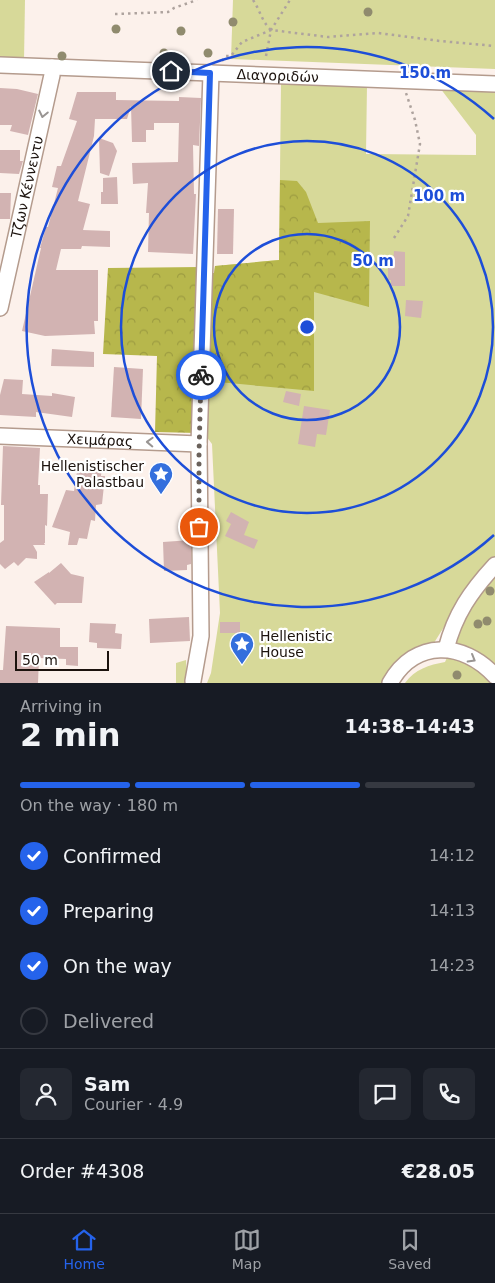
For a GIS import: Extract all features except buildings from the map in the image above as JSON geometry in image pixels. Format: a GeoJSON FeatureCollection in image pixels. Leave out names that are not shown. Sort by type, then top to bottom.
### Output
{"type":"FeatureCollection","features":[{"type":"Feature","properties":{"kind":"street","name":"Διαγοριδών"},"geometry":{"type":"LineString","coordinates":[[0,65],[495,84]]}},
{"type":"Feature","properties":{"kind":"street","name":"Τζων Κέννεντυ"},"geometry":{"type":"LineString","coordinates":[[0,308],[50,85],[52,67]]}},
{"type":"Feature","properties":{"kind":"street"},"geometry":{"type":"LineString","coordinates":[[194,681],[200,636],[199,444],[210,73]]}},
{"type":"Feature","properties":{"kind":"street","name":"Χειμάρας"},"geometry":{"type":"LineString","coordinates":[[0,436],[199,444]]}},
{"type":"Feature","properties":{"kind":"street"},"geometry":{"type":"LineString","coordinates":[[446,649],[450,634],[464,605],[477,585],[495,565]]}},
{"type":"Feature","properties":{"kind":"street"},"geometry":{"type":"LineString","coordinates":[[390,683],[398,670],[409,661],[433,650],[446,649],[458,651],[468,656],[488,668],[495,676]]}},
{"type":"Feature","properties":{"kind":"path"},"geometry":{"type":"LineString","coordinates":[[115,14],[168,12],[197,0]]}},
{"type":"Feature","properties":{"kind":"path"},"geometry":{"type":"LineString","coordinates":[[253,0],[265,25],[271,30]]}},
{"type":"Feature","properties":{"kind":"path"},"geometry":{"type":"LineString","coordinates":[[266,56],[271,30],[290,0]]}},
{"type":"Feature","properties":{"kind":"path"},"geometry":{"type":"LineString","coordinates":[[210,73],[226,56],[231,56],[242,42],[271,30],[328,38],[378,33],[495,46]]}},
{"type":"Feature","properties":{"kind":"path"},"geometry":{"type":"LineString","coordinates":[[394,238],[408,216],[420,144],[415,120],[401,80]]}},
{"type":"Feature","properties":{"kind":"green space"},"geometry":{"type":"Polygon","coordinates":[[[0,0],[25,0],[24,60],[0,60],[0,0]]]}},
{"type":"Feature","properties":{"kind":"green space"},"geometry":{"type":"Polygon","coordinates":[[[233,0],[495,0],[495,69],[231,59],[233,0]]]}},
{"type":"Feature","properties":{"kind":"green space"},"geometry":{"type":"Polygon","coordinates":[[[281,84],[367,85],[366,154],[476,155],[476,135],[440,88],[495,90],[495,562],[461,600],[432,646],[396,664],[381,683],[207,683],[211,673],[220,613],[212,444],[206,436],[209,273],[214,273],[215,266],[279,260],[281,84]]]}},
{"type":"Feature","properties":{"kind":"green space"},"geometry":{"type":"Polygon","coordinates":[[[280,180],[297,181],[306,192],[318,223],[370,221],[369,307],[314,292],[314,391],[207,381],[209,273],[214,273],[215,266],[279,260],[280,180]]]}},
{"type":"Feature","properties":{"kind":"green space"},"geometry":{"type":"Polygon","coordinates":[[[201,267],[197,433],[155,432],[157,356],[103,354],[108,268],[201,267]]]}},
{"type":"Feature","properties":{"kind":"green space"},"geometry":{"type":"Polygon","coordinates":[[[495,575],[495,683],[405,683],[413,674],[423,668],[445,662],[475,597],[495,575]]]}},
{"type":"Feature","properties":{"kind":"green space"},"geometry":{"type":"Polygon","coordinates":[[[186,660],[187,683],[176,683],[176,663],[186,660]]]}},
{"type":"Feature","properties":{"kind":"way so far"},"geometry":{"type":"LineString","coordinates":[[199,527],[201,375]]}},
{"type":"Feature","properties":{"kind":"place","name":"Hellenistischer Palastbau"},"geometry":{"type":"Point","coordinates":[161,495]}},
{"type":"Feature","properties":{"kind":"place","name":"Hellenistic House"},"geometry":{"type":"Point","coordinates":[242,665]}},
{"type":"Feature","properties":{"kind":"route"},"geometry":{"type":"LineString","coordinates":[[171,71],[210,73],[201,375]]}}]}
